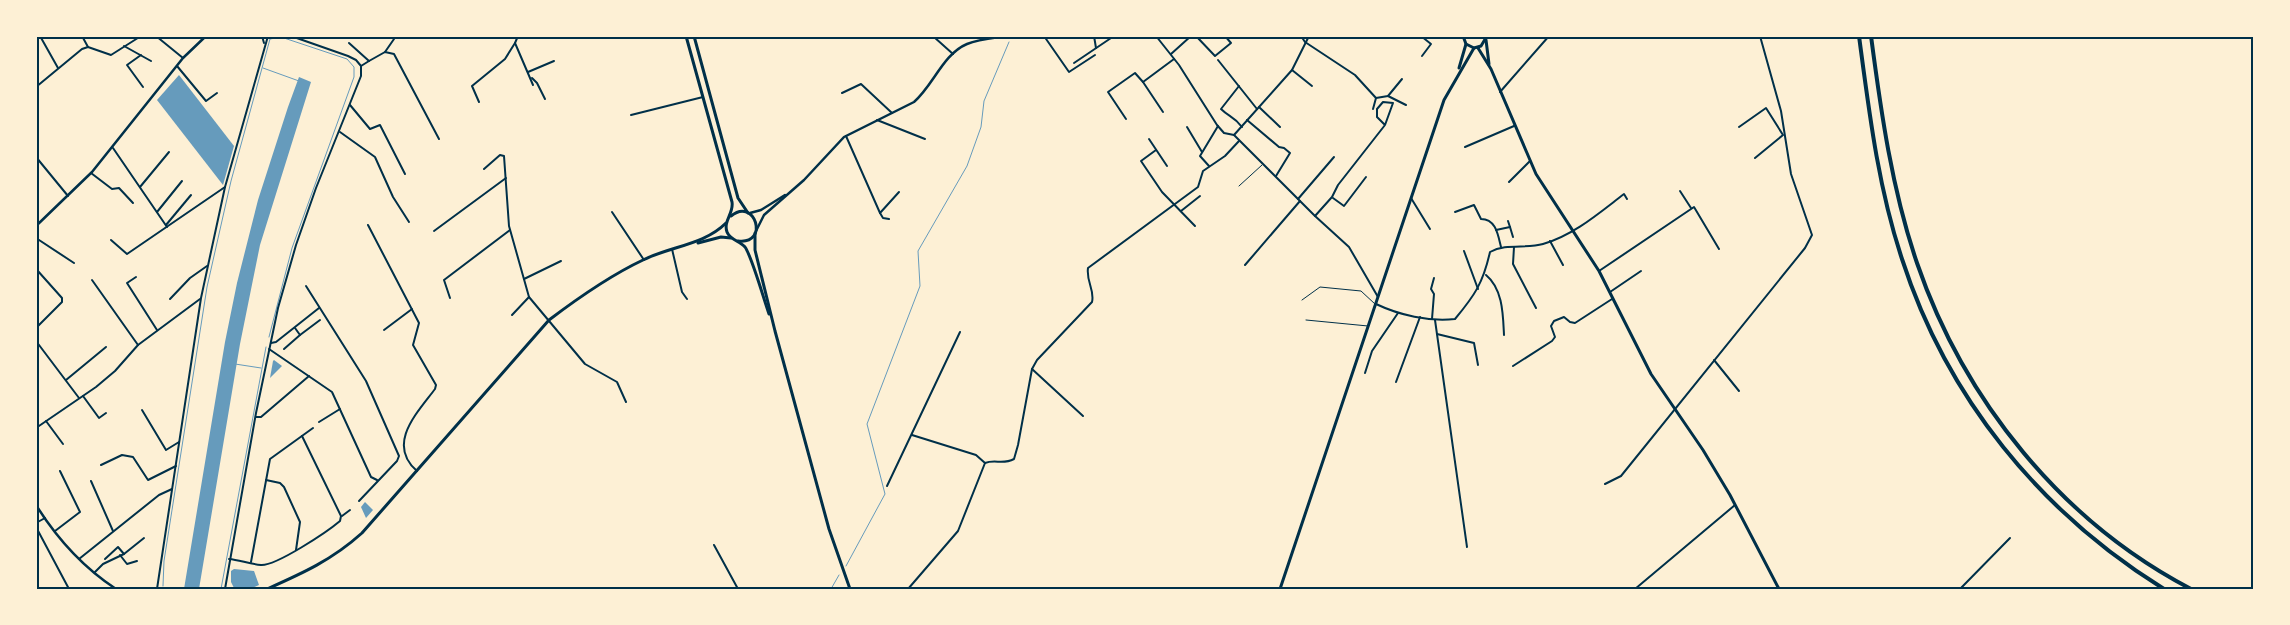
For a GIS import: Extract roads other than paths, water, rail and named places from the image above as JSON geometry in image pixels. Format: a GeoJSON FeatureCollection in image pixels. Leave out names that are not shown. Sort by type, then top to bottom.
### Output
{"type":"FeatureCollection","features":[{"type":"Feature","properties":{"kind":"highway"},"geometry":{"type":"LineString","coordinates":[[1858,36],[1878,166],[1902,259],[1933,335],[1953,374],[1980,416],[2006,451],[2052,504],[2107,550],[2164,589]]}},
{"type":"Feature","properties":{"kind":"highway"},"geometry":{"type":"LineString","coordinates":[[1871,36],[1885,133],[1903,216],[1929,295],[1944,331],[1966,371],[1991,410],[2025,455],[2064,496],[2114,540],[2191,589]]}},
{"type":"Feature","properties":{"kind":"main road"},"geometry":{"type":"LineString","coordinates":[[686,36],[733,209],[726,222],[717,232],[695,243]]}},
{"type":"Feature","properties":{"kind":"main road"},"geometry":{"type":"LineString","coordinates":[[694,36],[738,198],[756,222],[755,250],[775,331],[829,529],[850,589]]}},
{"type":"Feature","properties":{"kind":"main road"},"geometry":{"type":"LineString","coordinates":[[1456,78],[1466,44],[1463,36]]}},
{"type":"Feature","properties":{"kind":"main road"},"geometry":{"type":"LineString","coordinates":[[1280,589],[1444,100],[1476,48],[1486,38]]}},
{"type":"Feature","properties":{"kind":"main road"},"geometry":{"type":"LineString","coordinates":[[1486,38],[1486,51],[1491,69],[1530,162],[1546,192],[1599,271],[1651,374],[1703,450],[1735,505],[1779,589]]}},
{"type":"Feature","properties":{"kind":"main road"},"geometry":{"type":"LineString","coordinates":[[1466,44],[1476,48],[1491,69]]}},
{"type":"Feature","properties":{"kind":"main road"},"geometry":{"type":"LineString","coordinates":[[730,216],[738,211],[749,213]]}},
{"type":"Feature","properties":{"kind":"main road"},"geometry":{"type":"LineString","coordinates":[[726,222],[727,231],[732,238],[745,248],[775,331]]}},
{"type":"Feature","properties":{"kind":"main road"},"geometry":{"type":"LineString","coordinates":[[736,241],[749,240],[756,233]]}},
{"type":"Feature","properties":{"kind":"main road"},"geometry":{"type":"LineString","coordinates":[[267,589],[316,567],[348,546],[362,534],[443,438],[549,320],[577,299],[644,260],[672,249],[695,243],[722,237],[732,238]]}},
{"type":"Feature","properties":{"kind":"street"},"geometry":{"type":"LineString","coordinates":[[40,36],[58,68]]}},
{"type":"Feature","properties":{"kind":"street"},"geometry":{"type":"LineString","coordinates":[[82,36],[88,47],[107,55],[111,55],[141,36]]}},
{"type":"Feature","properties":{"kind":"street"},"geometry":{"type":"LineString","coordinates":[[156,36],[184,58]]}},
{"type":"Feature","properties":{"kind":"street"},"geometry":{"type":"LineString","coordinates":[[36,226],[91,173],[177,66],[206,36]]}},
{"type":"Feature","properties":{"kind":"street"},"geometry":{"type":"LineString","coordinates":[[262,36],[265,46]]}},
{"type":"Feature","properties":{"kind":"street"},"geometry":{"type":"LineString","coordinates":[[157,589],[201,298],[225,187],[268,36]]}},
{"type":"Feature","properties":{"kind":"street"},"geometry":{"type":"LineString","coordinates":[[225,589],[229,558],[278,308],[296,245],[316,188],[361,76],[361,66],[356,60],[291,36]]}},
{"type":"Feature","properties":{"kind":"street"},"geometry":{"type":"LineString","coordinates":[[385,52],[394,39],[392,36]]}},
{"type":"Feature","properties":{"kind":"street"},"geometry":{"type":"LineString","coordinates":[[479,102],[472,86],[505,58],[518,36]]}},
{"type":"Feature","properties":{"kind":"street"},"geometry":{"type":"LineString","coordinates":[[756,233],[764,215],[791,192],[836,144],[846,136],[914,102],[922,95],[953,54],[965,45],[977,38],[1006,36]]}},
{"type":"Feature","properties":{"kind":"street"},"geometry":{"type":"LineString","coordinates":[[1044,36],[1069,72],[1094,55]]}},
{"type":"Feature","properties":{"kind":"street"},"geometry":{"type":"LineString","coordinates":[[1094,36],[1096,48]]}},
{"type":"Feature","properties":{"kind":"street"},"geometry":{"type":"LineString","coordinates":[[1074,63],[1114,36]]}},
{"type":"Feature","properties":{"kind":"street"},"geometry":{"type":"LineString","coordinates":[[1156,36],[1171,54],[1218,126],[1224,133],[1234,135],[1314,216],[1349,247],[1378,297]]}},
{"type":"Feature","properties":{"kind":"street"},"geometry":{"type":"LineString","coordinates":[[1158,40],[1162,36]]}},
{"type":"Feature","properties":{"kind":"street"},"geometry":{"type":"LineString","coordinates":[[1171,54],[1191,36]]}},
{"type":"Feature","properties":{"kind":"street"},"geometry":{"type":"LineString","coordinates":[[1196,36],[1215,56],[1231,43],[1225,36]]}},
{"type":"Feature","properties":{"kind":"street"},"geometry":{"type":"LineString","coordinates":[[1301,36],[1306,42],[1355,75],[1376,98]]}},
{"type":"Feature","properties":{"kind":"street"},"geometry":{"type":"LineString","coordinates":[[1234,135],[1292,70],[1309,36]]}},
{"type":"Feature","properties":{"kind":"street"},"geometry":{"type":"LineString","coordinates":[[1421,36],[1431,44],[1422,56]]}},
{"type":"Feature","properties":{"kind":"street"},"geometry":{"type":"LineString","coordinates":[[1500,92],[1548,36]]}},
{"type":"Feature","properties":{"kind":"street"},"geometry":{"type":"LineString","coordinates":[[1605,484],[1621,476],[1652,435],[1675,411],[1805,248],[1812,235],[1791,174],[1783,135],[1781,111],[1760,36]]}},
{"type":"Feature","properties":{"kind":"street"},"geometry":{"type":"LineString","coordinates":[[934,37],[953,54]]}},
{"type":"Feature","properties":{"kind":"street"},"geometry":{"type":"LineString","coordinates":[[349,43],[369,61]]}},
{"type":"Feature","properties":{"kind":"street"},"geometry":{"type":"LineString","coordinates":[[515,43],[533,85]]}},
{"type":"Feature","properties":{"kind":"street"},"geometry":{"type":"LineString","coordinates":[[124,46],[151,61]]}},
{"type":"Feature","properties":{"kind":"street"},"geometry":{"type":"LineString","coordinates":[[36,87],[82,49],[88,47]]}},
{"type":"Feature","properties":{"kind":"street"},"geometry":{"type":"LineString","coordinates":[[361,66],[385,52],[390,51],[394,54],[439,138]]}},
{"type":"Feature","properties":{"kind":"street"},"geometry":{"type":"LineString","coordinates":[[141,55],[127,65],[143,88]]}},
{"type":"Feature","properties":{"kind":"street"},"geometry":{"type":"LineString","coordinates":[[1143,82],[1174,59]]}},
{"type":"Feature","properties":{"kind":"street"},"geometry":{"type":"LineString","coordinates":[[1218,60],[1258,108],[1280,127]]}},
{"type":"Feature","properties":{"kind":"street"},"geometry":{"type":"LineString","coordinates":[[528,72],[554,61]]}},
{"type":"Feature","properties":{"kind":"street"},"geometry":{"type":"LineString","coordinates":[[177,66],[206,101],[217,93]]}},
{"type":"Feature","properties":{"kind":"street"},"geometry":{"type":"LineString","coordinates":[[1292,70],[1312,86]]}},
{"type":"Feature","properties":{"kind":"street"},"geometry":{"type":"LineString","coordinates":[[1126,119],[1108,92],[1135,73],[1163,112]]}},
{"type":"Feature","properties":{"kind":"street"},"geometry":{"type":"LineString","coordinates":[[530,76],[537,83],[545,99]]}},
{"type":"Feature","properties":{"kind":"street"},"geometry":{"type":"LineString","coordinates":[[1388,96],[1402,79]]}},
{"type":"Feature","properties":{"kind":"street"},"geometry":{"type":"LineString","coordinates":[[842,92],[861,84],[892,114]]}},
{"type":"Feature","properties":{"kind":"street"},"geometry":{"type":"LineString","coordinates":[[1239,86],[1221,109],[1226,114],[1234,117],[1242,127]]}},
{"type":"Feature","properties":{"kind":"street"},"geometry":{"type":"LineString","coordinates":[[1376,98],[1388,96],[1406,105]]}},
{"type":"Feature","properties":{"kind":"street"},"geometry":{"type":"LineString","coordinates":[[631,115],[703,97]]}},
{"type":"Feature","properties":{"kind":"street"},"geometry":{"type":"LineString","coordinates":[[1373,109],[1376,98]]}},
{"type":"Feature","properties":{"kind":"street"},"geometry":{"type":"LineString","coordinates":[[1314,216],[1332,197],[1338,185],[1384,125],[1393,103],[1382,102],[1377,109],[1378,117],[1384,125]]}},
{"type":"Feature","properties":{"kind":"street"},"geometry":{"type":"LineString","coordinates":[[350,104],[370,129],[380,124],[405,174]]}},
{"type":"Feature","properties":{"kind":"street"},"geometry":{"type":"LineString","coordinates":[[1739,127],[1766,108],[1783,135]]}},
{"type":"Feature","properties":{"kind":"street"},"geometry":{"type":"LineString","coordinates":[[877,120],[925,139]]}},
{"type":"Feature","properties":{"kind":"street"},"geometry":{"type":"LineString","coordinates":[[1247,120],[1279,147],[1290,152],[1275,177]]}},
{"type":"Feature","properties":{"kind":"street"},"geometry":{"type":"LineString","coordinates":[[1209,166],[1202,159],[1202,152],[1218,126]]}},
{"type":"Feature","properties":{"kind":"street"},"geometry":{"type":"LineString","coordinates":[[1465,147],[1514,126]]}},
{"type":"Feature","properties":{"kind":"street"},"geometry":{"type":"LineString","coordinates":[[1187,128],[1202,152]]}},
{"type":"Feature","properties":{"kind":"street"},"geometry":{"type":"LineString","coordinates":[[339,131],[375,157],[393,197],[410,222]]}},
{"type":"Feature","properties":{"kind":"street"},"geometry":{"type":"LineString","coordinates":[[1755,158],[1783,135]]}},
{"type":"Feature","properties":{"kind":"street"},"geometry":{"type":"LineString","coordinates":[[846,136],[880,213],[883,218],[889,219]]}},
{"type":"Feature","properties":{"kind":"street"},"geometry":{"type":"LineString","coordinates":[[1149,139],[1168,166]]}},
{"type":"Feature","properties":{"kind":"street"},"geometry":{"type":"LineString","coordinates":[[985,463],[989,461],[1006,463],[1014,459],[1032,368],[1037,360],[1092,302],[1094,296],[1086,277],[1088,268],[1198,187],[1203,171],[1225,156],[1239,141]]}},
{"type":"Feature","properties":{"kind":"street"},"geometry":{"type":"LineString","coordinates":[[113,148],[166,226]]}},
{"type":"Feature","properties":{"kind":"street"},"geometry":{"type":"LineString","coordinates":[[1156,150],[1141,161],[1162,192],[1195,226]]}},
{"type":"Feature","properties":{"kind":"street"},"geometry":{"type":"LineString","coordinates":[[140,187],[169,152]]}},
{"type":"Feature","properties":{"kind":"street"},"geometry":{"type":"LineString","coordinates":[[484,169],[502,155],[505,160],[510,230],[529,297],[585,364],[617,382],[626,402]]}},
{"type":"Feature","properties":{"kind":"street"},"geometry":{"type":"LineString","coordinates":[[36,157],[68,196]]}},
{"type":"Feature","properties":{"kind":"street"},"geometry":{"type":"LineString","coordinates":[[1245,265],[1334,157]]}},
{"type":"Feature","properties":{"kind":"street"},"geometry":{"type":"LineString","coordinates":[[1509,182],[1530,162]]}},
{"type":"Feature","properties":{"kind":"street"},"geometry":{"type":"LineString","coordinates":[[91,173],[112,189],[119,188],[133,203]]}},
{"type":"Feature","properties":{"kind":"street"},"geometry":{"type":"LineString","coordinates":[[1332,197],[1344,206],[1366,177]]}},
{"type":"Feature","properties":{"kind":"street"},"geometry":{"type":"LineString","coordinates":[[434,231],[506,178]]}},
{"type":"Feature","properties":{"kind":"street"},"geometry":{"type":"LineString","coordinates":[[157,212],[182,182]]}},
{"type":"Feature","properties":{"kind":"street"},"geometry":{"type":"LineString","coordinates":[[111,240],[127,254],[225,187]]}},
{"type":"Feature","properties":{"kind":"street"},"geometry":{"type":"LineString","coordinates":[[1680,191],[1720,249]]}},
{"type":"Feature","properties":{"kind":"street"},"geometry":{"type":"LineString","coordinates":[[749,213],[761,210],[791,192]]}},
{"type":"Feature","properties":{"kind":"street"},"geometry":{"type":"LineString","coordinates":[[880,213],[899,192]]}},
{"type":"Feature","properties":{"kind":"street"},"geometry":{"type":"LineString","coordinates":[[166,226],[191,194]]}},
{"type":"Feature","properties":{"kind":"street"},"geometry":{"type":"LineString","coordinates":[[1376,304],[1398,313],[1434,320],[1455,319],[1478,289],[1485,274],[1490,252],[1502,248],[1542,244],[1550,241],[1572,232],[1624,194],[1627,199]]}},
{"type":"Feature","properties":{"kind":"street"},"geometry":{"type":"LineString","coordinates":[[1181,211],[1200,196]]}},
{"type":"Feature","properties":{"kind":"street"},"geometry":{"type":"LineString","coordinates":[[1411,198],[1430,229]]}},
{"type":"Feature","properties":{"kind":"street"},"geometry":{"type":"LineString","coordinates":[[1455,212],[1474,205],[1480,219],[1490,221],[1496,230],[1502,248]]}},
{"type":"Feature","properties":{"kind":"street"},"geometry":{"type":"LineString","coordinates":[[1599,271],[1693,208]]}},
{"type":"Feature","properties":{"kind":"street"},"geometry":{"type":"LineString","coordinates":[[612,212],[644,260]]}},
{"type":"Feature","properties":{"kind":"street"},"geometry":{"type":"LineString","coordinates":[[1508,221],[1513,237]]}},
{"type":"Feature","properties":{"kind":"street"},"geometry":{"type":"LineString","coordinates":[[368,225],[419,323],[413,345],[436,385],[405,431],[407,458],[417,471]]}},
{"type":"Feature","properties":{"kind":"street"},"geometry":{"type":"LineString","coordinates":[[1496,230],[1510,227]]}},
{"type":"Feature","properties":{"kind":"street"},"geometry":{"type":"LineString","coordinates":[[450,298],[444,280],[510,230]]}},
{"type":"Feature","properties":{"kind":"street"},"geometry":{"type":"LineString","coordinates":[[36,238],[74,263]]}},
{"type":"Feature","properties":{"kind":"street"},"geometry":{"type":"LineString","coordinates":[[1550,241],[1562,265]]}},
{"type":"Feature","properties":{"kind":"street"},"geometry":{"type":"LineString","coordinates":[[1514,247],[1514,264],[1536,308]]}},
{"type":"Feature","properties":{"kind":"street"},"geometry":{"type":"LineString","coordinates":[[672,249],[682,292],[688,299]]}},
{"type":"Feature","properties":{"kind":"street"},"geometry":{"type":"LineString","coordinates":[[1464,250],[1478,289]]}},
{"type":"Feature","properties":{"kind":"street"},"geometry":{"type":"LineString","coordinates":[[524,279],[561,261]]}},
{"type":"Feature","properties":{"kind":"street"},"geometry":{"type":"LineString","coordinates":[[170,299],[190,278],[208,265]]}},
{"type":"Feature","properties":{"kind":"street"},"geometry":{"type":"LineString","coordinates":[[36,328],[62,302],[62,298],[37,270]]}},
{"type":"Feature","properties":{"kind":"street"},"geometry":{"type":"LineString","coordinates":[[1610,292],[1641,271]]}},
{"type":"Feature","properties":{"kind":"street"},"geometry":{"type":"LineString","coordinates":[[1485,274],[1491,279],[1500,300],[1504,314],[1504,335]]}},
{"type":"Feature","properties":{"kind":"street"},"geometry":{"type":"LineString","coordinates":[[136,277],[127,283],[156,330]]}},
{"type":"Feature","properties":{"kind":"street"},"geometry":{"type":"LineString","coordinates":[[1434,278],[1431,289],[1434,294],[1434,320],[1467,547]]}},
{"type":"Feature","properties":{"kind":"street"},"geometry":{"type":"LineString","coordinates":[[92,280],[138,345]]}},
{"type":"Feature","properties":{"kind":"street"},"geometry":{"type":"LineString","coordinates":[[306,286],[366,381],[398,453],[397,461],[359,501]]}},
{"type":"Feature","properties":{"kind":"street"},"geometry":{"type":"LineString","coordinates":[[512,315],[529,297]]}},
{"type":"Feature","properties":{"kind":"street"},"geometry":{"type":"LineString","coordinates":[[36,428],[83,396],[115,371],[138,345],[201,298]]}},
{"type":"Feature","properties":{"kind":"street"},"geometry":{"type":"LineString","coordinates":[[1513,366],[1554,339],[1551,326],[1554,321],[1564,317],[1570,322],[1575,323],[1613,299]]}},
{"type":"Feature","properties":{"kind":"street"},"geometry":{"type":"LineString","coordinates":[[271,343],[275,343],[319,308]]}},
{"type":"Feature","properties":{"kind":"street"},"geometry":{"type":"LineString","coordinates":[[384,330],[412,309]]}},
{"type":"Feature","properties":{"kind":"street"},"geometry":{"type":"LineString","coordinates":[[1365,374],[1372,351],[1398,313]]}},
{"type":"Feature","properties":{"kind":"street"},"geometry":{"type":"LineString","coordinates":[[1396,382],[1420,317]]}},
{"type":"Feature","properties":{"kind":"street"},"geometry":{"type":"LineString","coordinates":[[284,349],[320,320]]}},
{"type":"Feature","properties":{"kind":"street"},"geometry":{"type":"LineString","coordinates":[[295,328],[300,335]]}},
{"type":"Feature","properties":{"kind":"street"},"geometry":{"type":"LineString","coordinates":[[887,486],[960,332]]}},
{"type":"Feature","properties":{"kind":"street"},"geometry":{"type":"LineString","coordinates":[[1437,334],[1474,343],[1478,365]]}},
{"type":"Feature","properties":{"kind":"street"},"geometry":{"type":"LineString","coordinates":[[36,340],[79,398]]}},
{"type":"Feature","properties":{"kind":"street"},"geometry":{"type":"LineString","coordinates":[[66,380],[106,347]]}},
{"type":"Feature","properties":{"kind":"street"},"geometry":{"type":"LineString","coordinates":[[269,349],[332,392],[371,477],[377,480]]}},
{"type":"Feature","properties":{"kind":"street"},"geometry":{"type":"LineString","coordinates":[[1714,360],[1739,391]]}},
{"type":"Feature","properties":{"kind":"street"},"geometry":{"type":"LineString","coordinates":[[1032,368],[1083,416]]}},
{"type":"Feature","properties":{"kind":"street"},"geometry":{"type":"LineString","coordinates":[[256,417],[261,417],[309,376]]}},
{"type":"Feature","properties":{"kind":"street"},"geometry":{"type":"LineString","coordinates":[[83,396],[99,418]]}},
{"type":"Feature","properties":{"kind":"street"},"geometry":{"type":"LineString","coordinates":[[319,422],[340,409]]}},
{"type":"Feature","properties":{"kind":"street"},"geometry":{"type":"LineString","coordinates":[[142,410],[166,450],[179,442]]}},
{"type":"Feature","properties":{"kind":"street"},"geometry":{"type":"LineString","coordinates":[[96,422],[106,413]]}},
{"type":"Feature","properties":{"kind":"street"},"geometry":{"type":"LineString","coordinates":[[46,421],[63,444]]}},
{"type":"Feature","properties":{"kind":"street"},"geometry":{"type":"LineString","coordinates":[[251,563],[270,459],[313,428]]}},
{"type":"Feature","properties":{"kind":"street"},"geometry":{"type":"LineString","coordinates":[[912,435],[976,455],[985,463]]}},
{"type":"Feature","properties":{"kind":"street"},"geometry":{"type":"LineString","coordinates":[[302,436],[341,516]]}},
{"type":"Feature","properties":{"kind":"street"},"geometry":{"type":"LineString","coordinates":[[101,465],[122,456],[133,457],[148,480],[176,466]]}},
{"type":"Feature","properties":{"kind":"street"},"geometry":{"type":"LineString","coordinates":[[908,589],[958,531],[985,463]]}},
{"type":"Feature","properties":{"kind":"street"},"geometry":{"type":"LineString","coordinates":[[55,531],[80,512],[60,471]]}},
{"type":"Feature","properties":{"kind":"street"},"geometry":{"type":"LineString","coordinates":[[266,480],[280,483],[284,487],[300,522],[296,550]]}},
{"type":"Feature","properties":{"kind":"street"},"geometry":{"type":"LineString","coordinates":[[90,481],[113,531]]}},
{"type":"Feature","properties":{"kind":"street"},"geometry":{"type":"LineString","coordinates":[[79,558],[159,495],[172,489]]}},
{"type":"Feature","properties":{"kind":"street"},"geometry":{"type":"LineString","coordinates":[[1635,589],[1735,505]]}},
{"type":"Feature","properties":{"kind":"street"},"geometry":{"type":"LineString","coordinates":[[37,507],[79,558],[116,589]]}},
{"type":"Feature","properties":{"kind":"street"},"geometry":{"type":"LineString","coordinates":[[229,558],[262,565],[296,550],[327,532],[340,521],[341,516],[350,510]]}},
{"type":"Feature","properties":{"kind":"street"},"geometry":{"type":"LineString","coordinates":[[36,522],[45,518]]}},
{"type":"Feature","properties":{"kind":"street"},"geometry":{"type":"LineString","coordinates":[[36,527],[69,589]]}},
{"type":"Feature","properties":{"kind":"street"},"geometry":{"type":"LineString","coordinates":[[94,572],[102,564],[124,554],[144,538]]}},
{"type":"Feature","properties":{"kind":"street"},"geometry":{"type":"LineString","coordinates":[[1960,589],[2010,538]]}},
{"type":"Feature","properties":{"kind":"street"},"geometry":{"type":"LineString","coordinates":[[714,544],[738,589]]}},
{"type":"Feature","properties":{"kind":"street"},"geometry":{"type":"LineString","coordinates":[[105,559],[118,547],[124,554]]}},
{"type":"Feature","properties":{"kind":"street"},"geometry":{"type":"LineString","coordinates":[[120,556],[128,564],[137,560]]}},
{"type":"Feature","properties":{"kind":"lane"},"geometry":{"type":"LineString","coordinates":[[1239,186],[1262,164]]}},
{"type":"Feature","properties":{"kind":"lane"},"geometry":{"type":"LineString","coordinates":[[1302,300],[1320,287],[1362,291],[1376,304]]}},
{"type":"Feature","properties":{"kind":"lane"},"geometry":{"type":"LineString","coordinates":[[1306,320],[1368,326]]}},
{"type":"Feature","properties":{"kind":"water"},"geometry":{"type":"Polygon","coordinates":[[[179,75],[234,146],[223,185],[157,100],[179,75]]]}},
{"type":"Feature","properties":{"kind":"water"},"geometry":{"type":"Polygon","coordinates":[[[299,77],[311,82],[260,245],[240,344],[199,589],[184,589],[225,342],[237,283],[258,200],[299,77]]]}},
{"type":"Feature","properties":{"kind":"water"},"geometry":{"type":"Polygon","coordinates":[[[273,361],[282,366],[270,378],[273,361]]]}},
{"type":"Feature","properties":{"kind":"water"},"geometry":{"type":"Polygon","coordinates":[[[365,502],[373,510],[366,518],[361,507],[365,502]]]}},
{"type":"Feature","properties":{"kind":"water"},"geometry":{"type":"Polygon","coordinates":[[[234,569],[254,571],[259,585],[250,589],[234,588],[231,582],[231,571],[234,569]]]}},
{"type":"Feature","properties":{"kind":"waterway"},"geometry":{"type":"LineString","coordinates":[[163,586],[164,561],[207,287],[231,181],[270,39],[281,37],[347,59],[354,67],[354,77],[292,248],[269,337]]}},
{"type":"Feature","properties":{"kind":"waterway"},"geometry":{"type":"LineString","coordinates":[[846,566],[885,494],[867,424],[920,286],[918,251],[967,166],[981,127],[984,101],[1009,42]]}},
{"type":"Feature","properties":{"kind":"waterway"},"geometry":{"type":"LineString","coordinates":[[263,68],[299,81]]}},
{"type":"Feature","properties":{"kind":"waterway"},"geometry":{"type":"LineString","coordinates":[[221,589],[266,347]]}},
{"type":"Feature","properties":{"kind":"waterway"},"geometry":{"type":"LineString","coordinates":[[235,364],[261,368]]}},
{"type":"Feature","properties":{"kind":"waterway"},"geometry":{"type":"LineString","coordinates":[[831,589],[839,575]]}}]}
